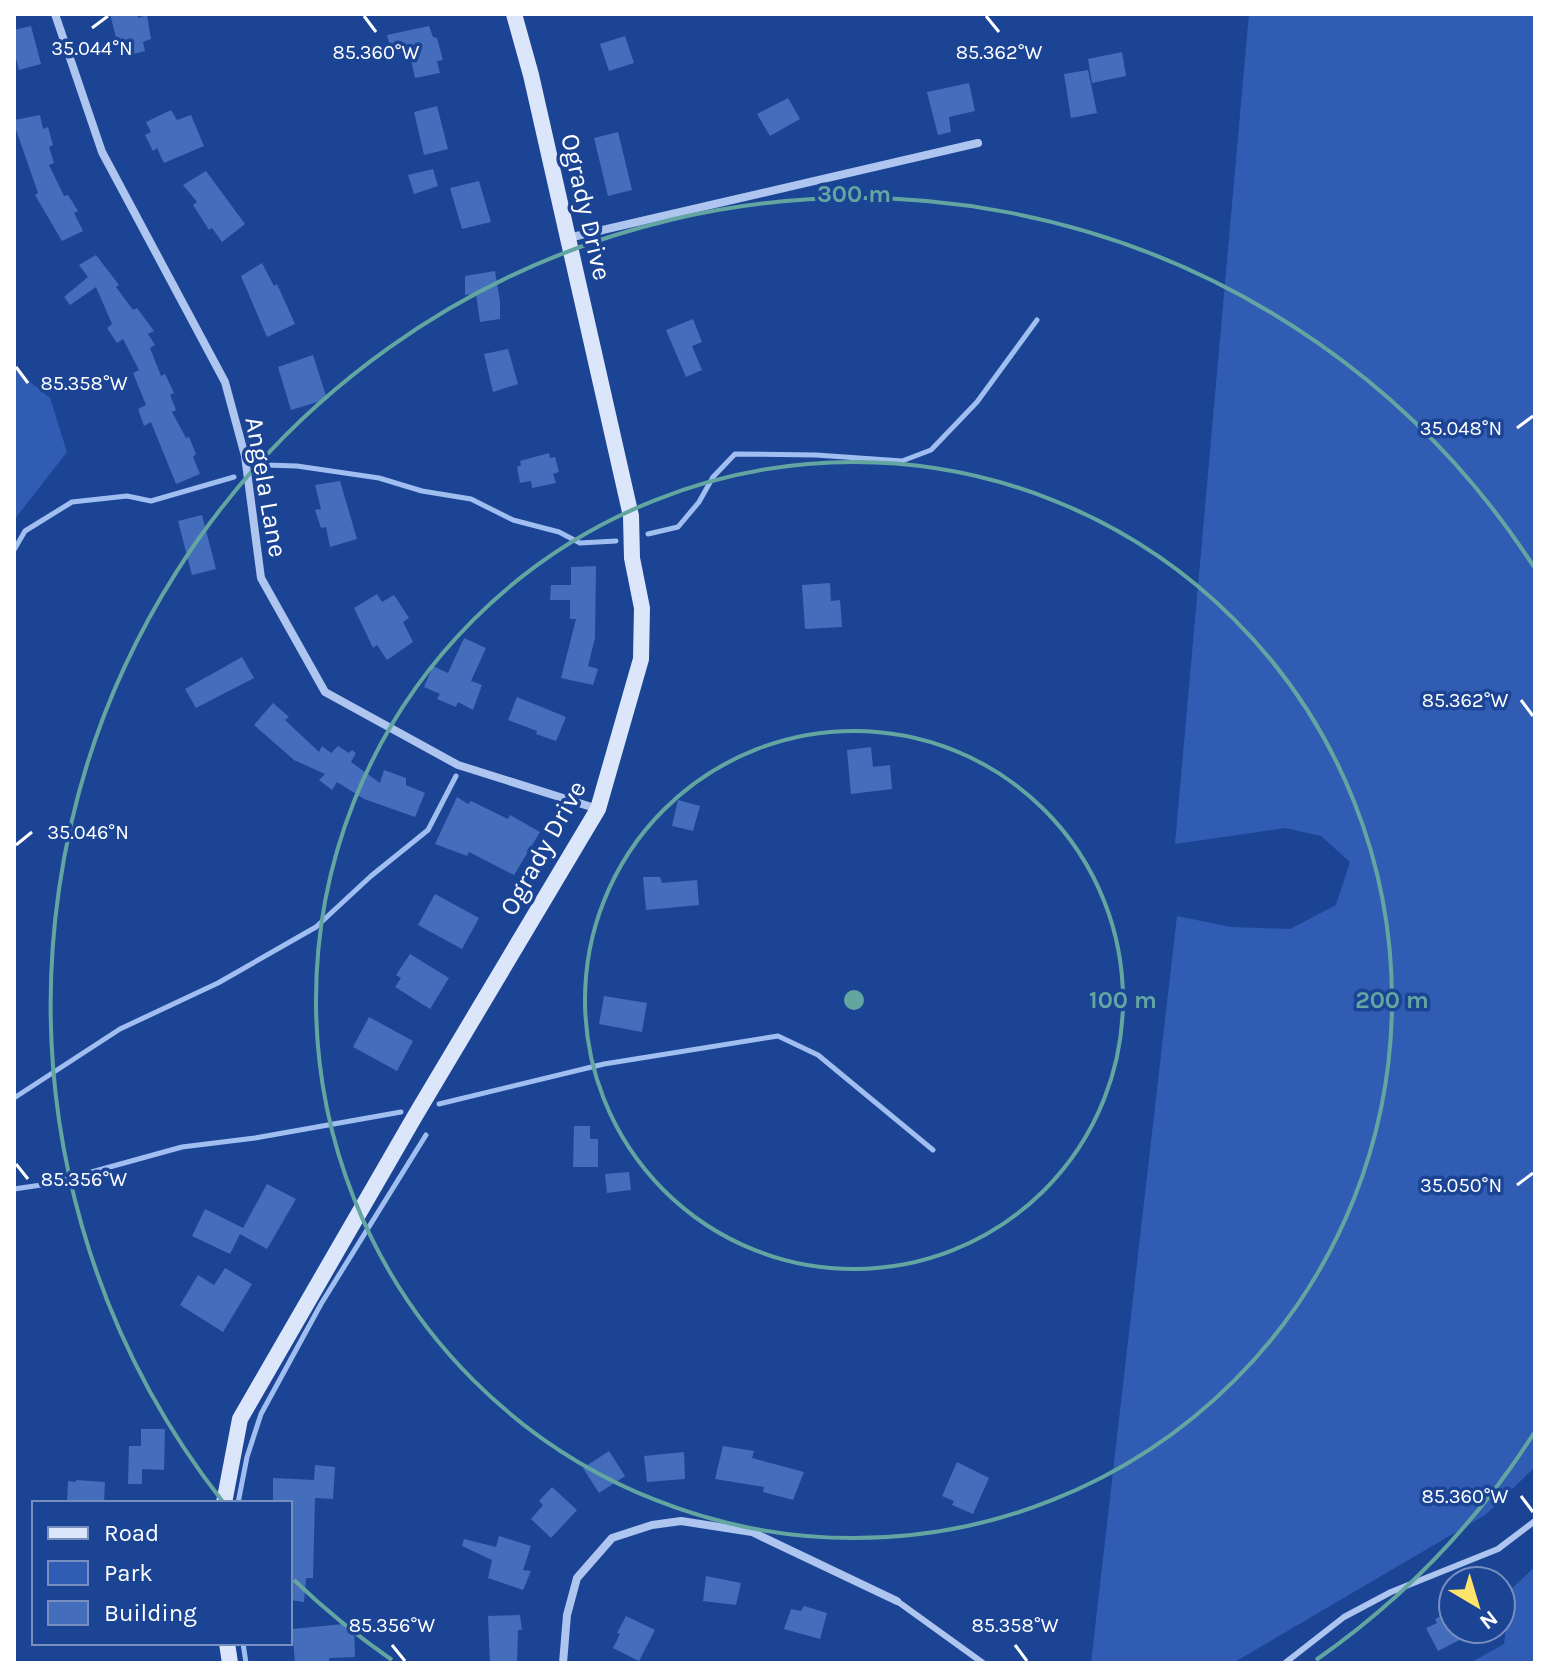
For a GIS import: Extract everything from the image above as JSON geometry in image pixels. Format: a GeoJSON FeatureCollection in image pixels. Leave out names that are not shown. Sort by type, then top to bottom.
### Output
{"type":"FeatureCollection","features":[{"type":"Feature","properties":{"kind":"street","name":"Angela Lane"},"geometry":{"type":"LineString","coordinates":[[55,14],[102,152],[225,382],[245,456],[261,578],[325,692],[458,765],[598,809]]}},
{"type":"Feature","properties":{"kind":"street","name":"Ogrady Drive"},"geometry":{"type":"LineString","coordinates":[[224,1501],[240,1419],[415,1116],[598,809],[641,659],[642,608],[632,558],[631,516],[531,75],[514,14]]}},
{"type":"Feature","properties":{"kind":"street"},"geometry":{"type":"LineString","coordinates":[[568,238],[978,143]]}},
{"type":"Feature","properties":{"kind":"street"},"geometry":{"type":"LineString","coordinates":[[563,1663],[567,1615],[577,1578],[612,1538],[652,1525],[681,1521],[752,1532],[897,1601]]}},
{"type":"Feature","properties":{"kind":"lane"},"geometry":{"type":"LineString","coordinates":[[1285,1663],[1344,1617],[1391,1592],[1498,1549],[1535,1521]]}},
{"type":"Feature","properties":{"kind":"lane"},"geometry":{"type":"LineString","coordinates":[[897,1601],[983,1663]]}},
{"type":"Feature","properties":{"kind":"green space"},"geometry":{"type":"Polygon","coordinates":[[[1249,14],[1535,14],[1535,1467],[1485,1515],[1233,1663],[1091,1663],[1177,916],[1231,927],[1290,929],[1336,905],[1350,862],[1321,836],[1285,828],[1175,844],[1249,14]]]}},
{"type":"Feature","properties":{"kind":"green space"},"geometry":{"type":"Polygon","coordinates":[[[14,369],[50,398],[67,452],[14,520],[14,369]]]}},
{"type":"Feature","properties":{"kind":"green space"},"geometry":{"type":"Polygon","coordinates":[[[1535,1567],[1535,1663],[1470,1663],[1502,1645],[1517,1645],[1517,1584],[1535,1567]]]}},
{"type":"Feature","properties":{"kind":"building"},"geometry":{"type":"Polygon","coordinates":[[[110,14],[137,14],[138,18],[147,15],[151,39],[143,42],[145,51],[121,57],[110,14]]]}},
{"type":"Feature","properties":{"kind":"building"},"geometry":{"type":"Polygon","coordinates":[[[31,26],[41,64],[19,70],[14,51],[14,30],[31,26]]]}},
{"type":"Feature","properties":{"kind":"building"},"geometry":{"type":"Polygon","coordinates":[[[429,26],[433,37],[437,38],[443,60],[437,61],[440,73],[415,78],[409,51],[392,54],[387,35],[429,26]]]}},
{"type":"Feature","properties":{"kind":"building"},"geometry":{"type":"Polygon","coordinates":[[[625,36],[634,63],[609,71],[600,44],[625,36]]]}},
{"type":"Feature","properties":{"kind":"building"},"geometry":{"type":"Polygon","coordinates":[[[1122,52],[1126,76],[1092,83],[1088,59],[1122,52]]]}},
{"type":"Feature","properties":{"kind":"building"},"geometry":{"type":"Polygon","coordinates":[[[1088,70],[1097,113],[1071,118],[1064,74],[1088,70]]]}},
{"type":"Feature","properties":{"kind":"building"},"geometry":{"type":"Polygon","coordinates":[[[969,83],[975,111],[949,117],[951,132],[938,135],[927,92],[969,83]]]}},
{"type":"Feature","properties":{"kind":"building"},"geometry":{"type":"Polygon","coordinates":[[[788,98],[800,119],[770,136],[757,114],[788,98]]]}},
{"type":"Feature","properties":{"kind":"building"},"geometry":{"type":"Polygon","coordinates":[[[437,106],[448,149],[424,155],[414,112],[437,106]]]}},
{"type":"Feature","properties":{"kind":"building"},"geometry":{"type":"Polygon","coordinates":[[[171,110],[177,120],[191,115],[204,146],[164,163],[157,148],[153,151],[145,135],[151,132],[146,122],[171,110]]]}},
{"type":"Feature","properties":{"kind":"building"},"geometry":{"type":"Polygon","coordinates":[[[40,115],[43,129],[48,127],[53,145],[49,147],[54,163],[49,165],[64,196],[68,195],[78,211],[74,213],[83,231],[62,241],[35,195],[38,193],[14,124],[14,120],[40,115]]]}},
{"type":"Feature","properties":{"kind":"building"},"geometry":{"type":"Polygon","coordinates":[[[618,132],[632,190],[608,196],[594,138],[618,132]]]}},
{"type":"Feature","properties":{"kind":"building"},"geometry":{"type":"Polygon","coordinates":[[[433,169],[438,186],[414,194],[408,175],[433,169]]]}},
{"type":"Feature","properties":{"kind":"building"},"geometry":{"type":"Polygon","coordinates":[[[206,171],[245,224],[222,242],[212,228],[209,230],[193,205],[197,202],[183,185],[206,171]]]}},
{"type":"Feature","properties":{"kind":"building"},"geometry":{"type":"Polygon","coordinates":[[[479,181],[491,222],[462,229],[450,188],[479,181]]]}},
{"type":"Feature","properties":{"kind":"building"},"geometry":{"type":"Polygon","coordinates":[[[96,255],[133,310],[137,308],[154,331],[148,334],[155,345],[150,348],[161,376],[165,374],[174,393],[170,395],[176,410],[172,412],[186,438],[189,437],[200,474],[176,484],[151,422],[144,426],[138,409],[146,405],[133,373],[139,370],[123,339],[117,343],[107,328],[112,324],[96,287],[70,305],[64,297],[88,277],[79,265],[96,255]]]}},
{"type":"Feature","properties":{"kind":"building"},"geometry":{"type":"Polygon","coordinates":[[[262,263],[274,286],[277,284],[295,324],[267,337],[241,276],[262,263]]]}},
{"type":"Feature","properties":{"kind":"building"},"geometry":{"type":"Polygon","coordinates":[[[495,271],[500,319],[480,322],[476,294],[465,295],[465,276],[495,271]]]}},
{"type":"Feature","properties":{"kind":"building"},"geometry":{"type":"Polygon","coordinates":[[[693,319],[702,342],[692,346],[702,370],[686,377],[666,330],[693,319]]]}},
{"type":"Feature","properties":{"kind":"building"},"geometry":{"type":"Polygon","coordinates":[[[508,349],[518,384],[493,392],[484,354],[508,349]]]}},
{"type":"Feature","properties":{"kind":"building"},"geometry":{"type":"Polygon","coordinates":[[[313,355],[327,399],[291,410],[278,367],[313,355]]]}},
{"type":"Feature","properties":{"kind":"building"},"geometry":{"type":"Polygon","coordinates":[[[549,453],[550,458],[555,457],[559,472],[553,474],[556,483],[532,488],[531,481],[520,483],[517,467],[521,465],[520,461],[549,453]]]}},
{"type":"Feature","properties":{"kind":"building"},"geometry":{"type":"Polygon","coordinates":[[[340,481],[357,539],[330,547],[326,527],[321,528],[315,510],[321,509],[315,485],[340,481]]]}},
{"type":"Feature","properties":{"kind":"building"},"geometry":{"type":"Polygon","coordinates":[[[202,515],[216,569],[192,575],[178,521],[202,515]]]}},
{"type":"Feature","properties":{"kind":"building"},"geometry":{"type":"Polygon","coordinates":[[[596,566],[595,638],[588,666],[598,669],[593,685],[561,678],[576,619],[570,619],[570,600],[550,600],[551,585],[571,585],[571,567],[596,566]]]}},
{"type":"Feature","properties":{"kind":"building"},"geometry":{"type":"Polygon","coordinates":[[[830,583],[831,601],[840,600],[842,627],[805,629],[802,585],[830,583]]]}},
{"type":"Feature","properties":{"kind":"building"},"geometry":{"type":"Polygon","coordinates":[[[377,594],[382,602],[394,595],[409,618],[403,622],[413,642],[387,660],[377,645],[373,648],[354,608],[377,594]]]}},
{"type":"Feature","properties":{"kind":"building"},"geometry":{"type":"Polygon","coordinates":[[[464,638],[486,648],[471,681],[482,685],[473,710],[458,702],[456,707],[437,699],[440,694],[424,687],[433,666],[448,673],[464,638]]]}},
{"type":"Feature","properties":{"kind":"building"},"geometry":{"type":"Polygon","coordinates":[[[242,657],[254,678],[196,708],[185,689],[242,657]]]}},
{"type":"Feature","properties":{"kind":"building"},"geometry":{"type":"Polygon","coordinates":[[[517,697],[566,717],[556,741],[508,720],[517,697]]]}},
{"type":"Feature","properties":{"kind":"building"},"geometry":{"type":"Polygon","coordinates":[[[273,703],[289,717],[285,720],[319,752],[322,746],[331,753],[338,746],[349,753],[352,750],[356,753],[351,762],[380,783],[384,770],[406,778],[406,785],[425,793],[415,817],[364,799],[337,782],[332,790],[319,780],[325,774],[294,760],[254,725],[273,703]]]}},
{"type":"Feature","properties":{"kind":"building"},"geometry":{"type":"Polygon","coordinates":[[[871,747],[873,767],[890,765],[892,789],[851,794],[847,750],[871,747]]]}},
{"type":"Feature","properties":{"kind":"building"},"geometry":{"type":"Polygon","coordinates":[[[457,797],[508,819],[510,815],[540,832],[514,875],[469,852],[467,856],[435,844],[457,797]]]}},
{"type":"Feature","properties":{"kind":"building"},"geometry":{"type":"Polygon","coordinates":[[[678,800],[700,806],[693,831],[672,826],[678,800]]]}},
{"type":"Feature","properties":{"kind":"building"},"geometry":{"type":"Polygon","coordinates":[[[643,877],[660,877],[662,883],[697,880],[699,905],[646,910],[643,877]]]}},
{"type":"Feature","properties":{"kind":"building"},"geometry":{"type":"Polygon","coordinates":[[[435,894],[479,918],[462,949],[418,925],[435,894]]]}},
{"type":"Feature","properties":{"kind":"building"},"geometry":{"type":"Polygon","coordinates":[[[410,954],[449,978],[430,1009],[395,987],[401,978],[396,975],[410,954]]]}},
{"type":"Feature","properties":{"kind":"building"},"geometry":{"type":"Polygon","coordinates":[[[604,996],[647,1003],[642,1032],[599,1024],[604,996]]]}},
{"type":"Feature","properties":{"kind":"building"},"geometry":{"type":"Polygon","coordinates":[[[369,1017],[413,1041],[397,1071],[353,1047],[369,1017]]]}},
{"type":"Feature","properties":{"kind":"building"},"geometry":{"type":"Polygon","coordinates":[[[574,1126],[590,1126],[590,1139],[598,1139],[598,1167],[573,1167],[574,1126]]]}},
{"type":"Feature","properties":{"kind":"building"},"geometry":{"type":"Polygon","coordinates":[[[629,1172],[631,1190],[607,1193],[605,1174],[629,1172]]]}},
{"type":"Feature","properties":{"kind":"building"},"geometry":{"type":"Polygon","coordinates":[[[267,1184],[296,1199],[267,1249],[240,1234],[230,1254],[192,1236],[205,1209],[243,1228],[267,1184]]]}},
{"type":"Feature","properties":{"kind":"building"},"geometry":{"type":"Polygon","coordinates":[[[225,1268],[252,1284],[223,1332],[180,1305],[198,1275],[214,1285],[225,1268]]]}},
{"type":"Feature","properties":{"kind":"building"},"geometry":{"type":"Polygon","coordinates":[[[141,1429],[165,1429],[164,1470],[142,1469],[142,1484],[128,1484],[129,1446],[141,1446],[141,1429]]]}},
{"type":"Feature","properties":{"kind":"building"},"geometry":{"type":"Polygon","coordinates":[[[723,1446],[754,1451],[752,1458],[804,1472],[793,1500],[763,1492],[764,1487],[715,1479],[723,1446]]]}},
{"type":"Feature","properties":{"kind":"building"},"geometry":{"type":"Polygon","coordinates":[[[609,1451],[625,1476],[599,1493],[583,1468],[609,1451]]]}},
{"type":"Feature","properties":{"kind":"building"},"geometry":{"type":"Polygon","coordinates":[[[684,1452],[685,1479],[647,1482],[644,1456],[684,1452]]]}},
{"type":"Feature","properties":{"kind":"building"},"geometry":{"type":"Polygon","coordinates":[[[957,1462],[989,1478],[973,1514],[952,1505],[954,1501],[942,1496],[957,1462]]]}},
{"type":"Feature","properties":{"kind":"building"},"geometry":{"type":"Polygon","coordinates":[[[315,1465],[335,1467],[333,1499],[315,1498],[313,1578],[306,1578],[304,1602],[292,1600],[292,1501],[273,1501],[273,1478],[314,1480],[315,1465]]]}},
{"type":"Feature","properties":{"kind":"building"},"geometry":{"type":"Polygon","coordinates":[[[68,1481],[105,1482],[104,1501],[67,1501],[68,1481]]]}},
{"type":"Feature","properties":{"kind":"building"},"geometry":{"type":"Polygon","coordinates":[[[552,1487],[577,1510],[551,1538],[531,1519],[543,1505],[539,1501],[552,1487]]]}},
{"type":"Feature","properties":{"kind":"building"},"geometry":{"type":"Polygon","coordinates":[[[499,1536],[531,1546],[523,1570],[531,1571],[523,1590],[488,1578],[492,1560],[462,1546],[464,1539],[496,1547],[499,1536]]]}},
{"type":"Feature","properties":{"kind":"building"},"geometry":{"type":"Polygon","coordinates":[[[706,1576],[741,1583],[736,1605],[703,1601],[706,1576]]]}},
{"type":"Feature","properties":{"kind":"building"},"geometry":{"type":"Polygon","coordinates":[[[804,1606],[827,1613],[820,1639],[784,1629],[791,1609],[801,1611],[804,1606]]]}},
{"type":"Feature","properties":{"kind":"building"},"geometry":{"type":"Polygon","coordinates":[[[520,1615],[522,1630],[518,1630],[517,1663],[490,1663],[488,1616],[520,1615]]]}},
{"type":"Feature","properties":{"kind":"building"},"geometry":{"type":"Polygon","coordinates":[[[626,1616],[655,1630],[639,1661],[613,1648],[626,1616]]]}},
{"type":"Feature","properties":{"kind":"building"},"geometry":{"type":"Polygon","coordinates":[[[354,1623],[355,1657],[329,1658],[329,1663],[295,1663],[292,1629],[354,1623]]]}},
{"type":"Feature","properties":{"kind":"building"},"geometry":{"type":"Polygon","coordinates":[[[1437,1623],[1437,1645],[1450,1645],[1438,1651],[1426,1628],[1437,1623]]]}},
{"type":"Feature","properties":{"kind":"waterway"},"geometry":{"type":"LineString","coordinates":[[648,534],[678,527],[699,502],[713,477],[735,454],[902,461],[931,450],[977,402],[1037,320]]}},
{"type":"Feature","properties":{"kind":"waterway"},"geometry":{"type":"LineString","coordinates":[[266,465],[297,466],[379,478],[422,491],[471,499],[513,520],[559,532],[580,543],[616,541]]}},
{"type":"Feature","properties":{"kind":"waterway"},"geometry":{"type":"LineString","coordinates":[[14,550],[25,531],[72,502],[127,496],[151,501],[234,477]]}},
{"type":"Feature","properties":{"kind":"waterway"},"geometry":{"type":"LineString","coordinates":[[14,1098],[120,1029],[218,983],[316,927],[371,876],[428,830],[456,776]]}},
{"type":"Feature","properties":{"kind":"waterway"},"geometry":{"type":"LineString","coordinates":[[439,1104],[604,1064],[778,1036],[818,1055],[933,1150]]}},
{"type":"Feature","properties":{"kind":"waterway"},"geometry":{"type":"LineString","coordinates":[[14,1189],[48,1184],[182,1147],[255,1138],[401,1112]]}},
{"type":"Feature","properties":{"kind":"waterway"},"geometry":{"type":"LineString","coordinates":[[238,1501],[247,1457],[261,1414],[321,1304],[426,1135]]}},
{"type":"Feature","properties":{"kind":"waterway"},"geometry":{"type":"LineString","coordinates":[[243,1645],[246,1663]]}}]}
